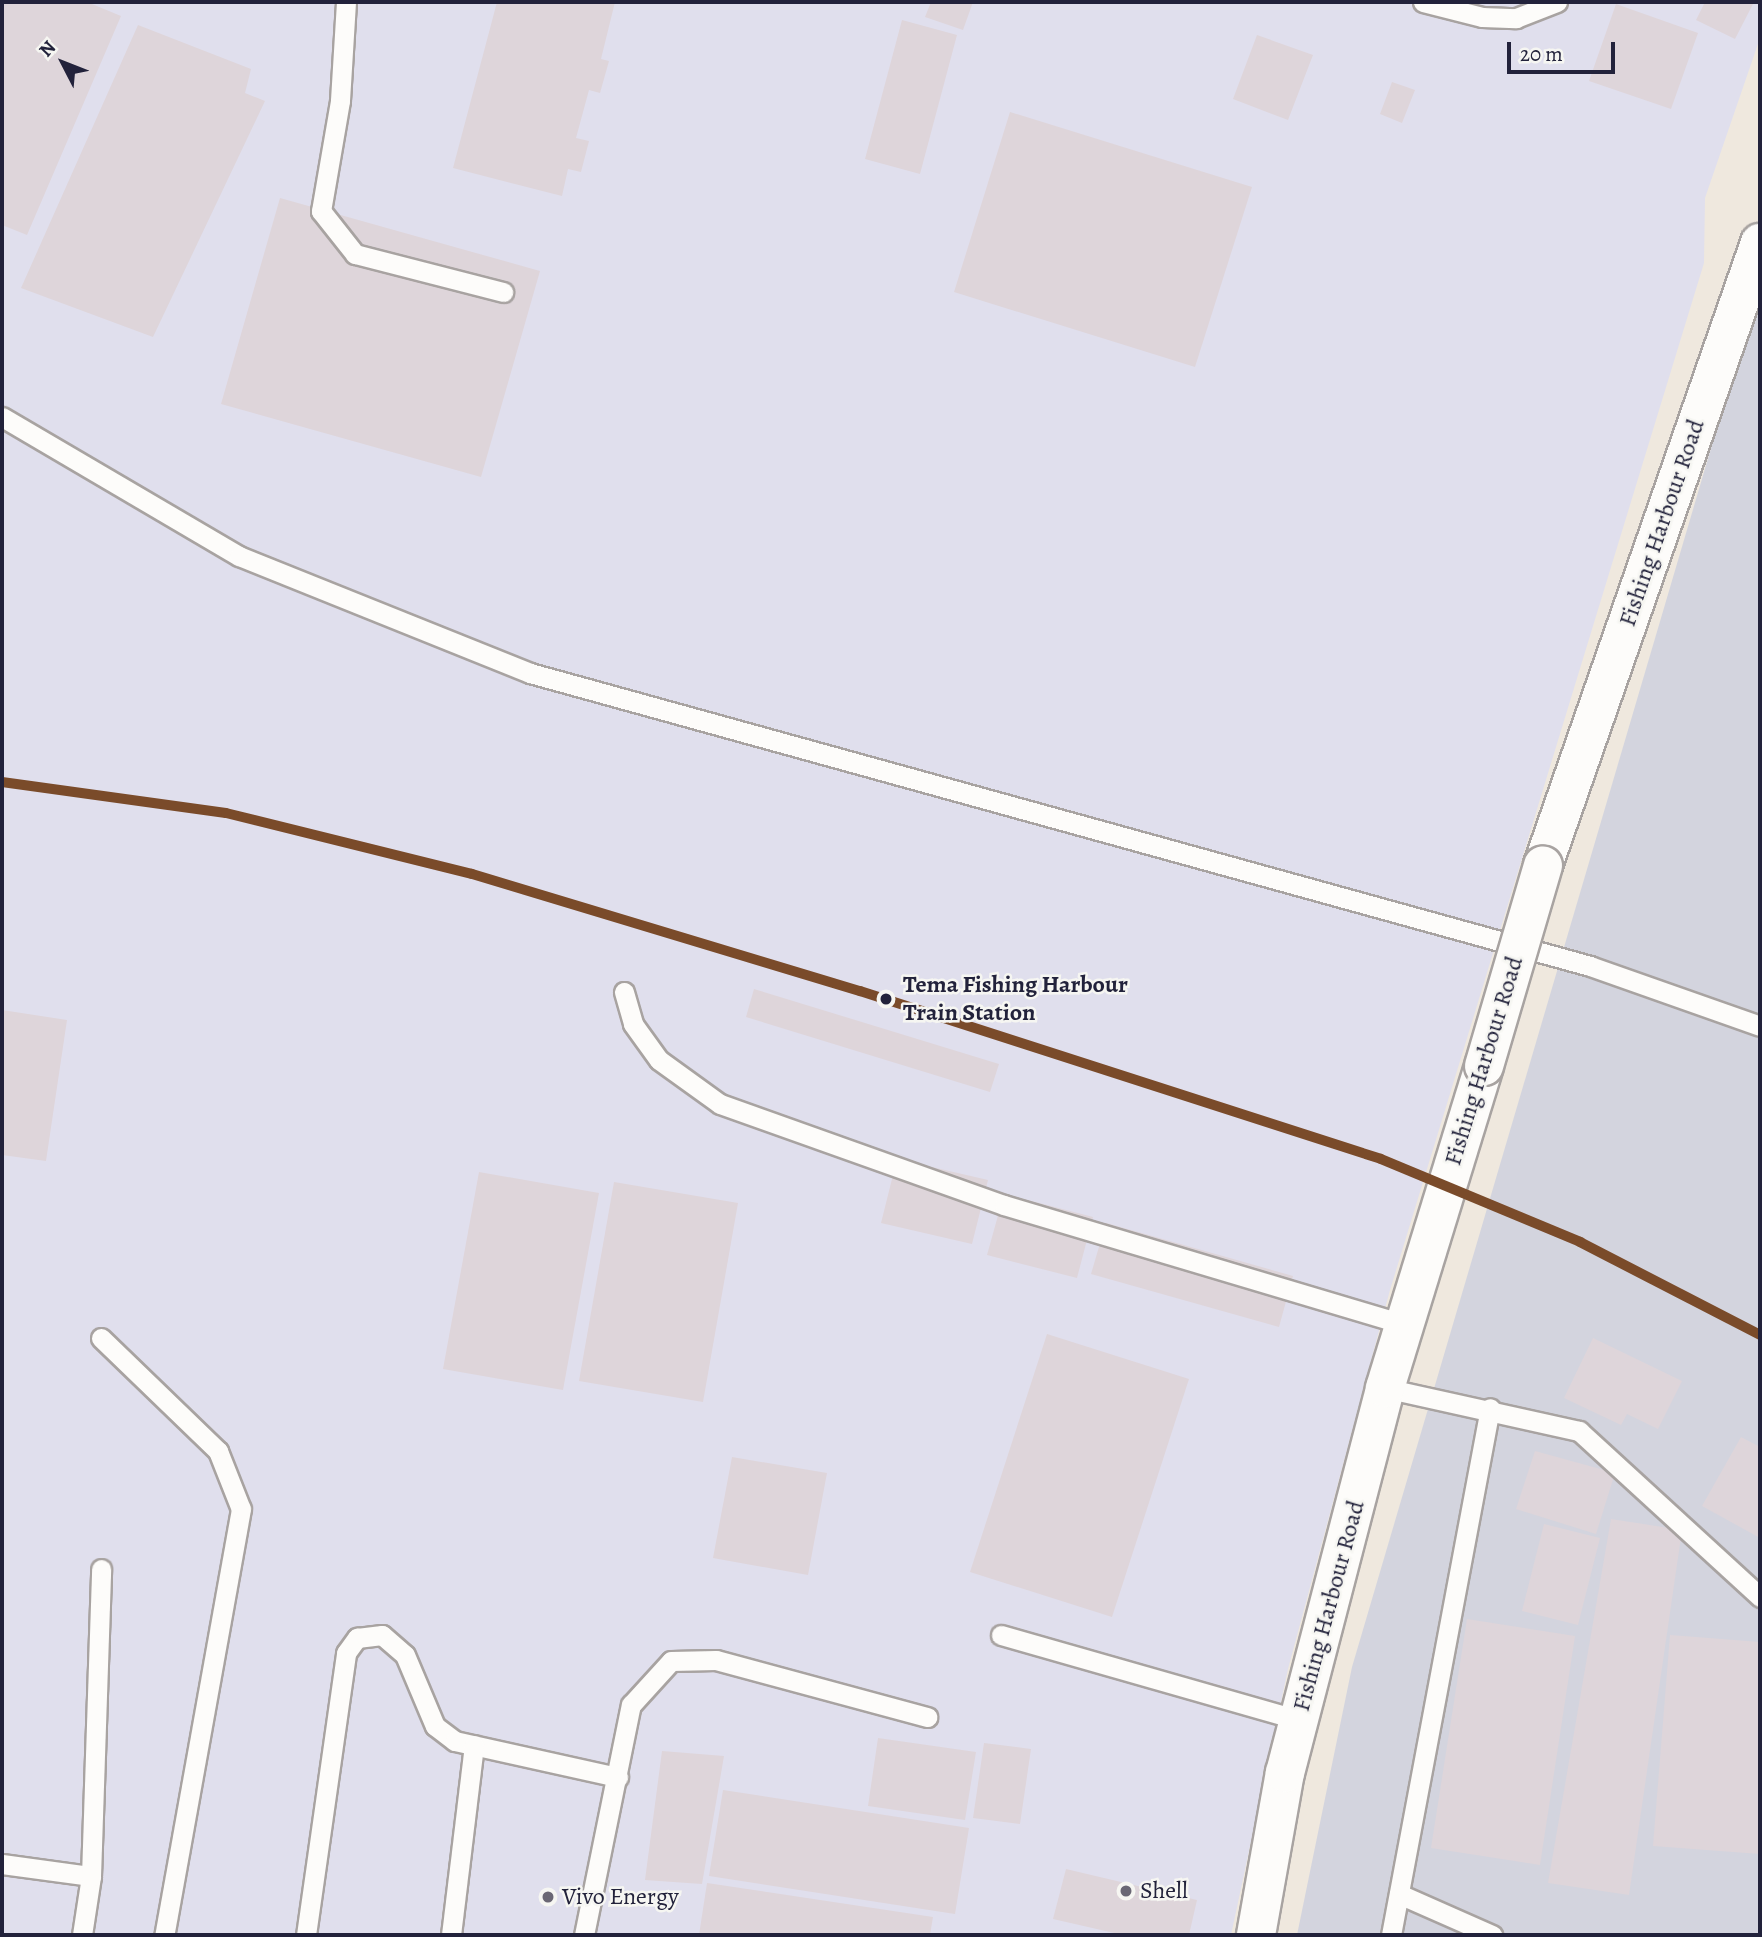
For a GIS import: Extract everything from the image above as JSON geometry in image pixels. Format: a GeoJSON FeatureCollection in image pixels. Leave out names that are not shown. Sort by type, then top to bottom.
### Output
{"type":"FeatureCollection","features":[{"type":"Feature","properties":{"kind":"street","name":"Fishing Harbour Road"},"geometry":{"type":"LineString","coordinates":[[1256,1935],[1299,1720],[1385,1388],[1437,1210],[1484,1066],[1543,865],[1760,243]]}},
{"type":"Feature","properties":{"kind":"lane"},"geometry":{"type":"LineString","coordinates":[[346,2],[340,101],[321,211],[355,254],[503,292]]}},
{"type":"Feature","properties":{"kind":"lane"},"geometry":{"type":"LineString","coordinates":[[1423,2],[1482,18],[1516,18],[1557,2]]}},
{"type":"Feature","properties":{"kind":"lane"},"geometry":{"type":"LineString","coordinates":[[2,417],[239,556],[530,673],[1590,965],[1760,1026]]}},
{"type":"Feature","properties":{"kind":"lane"},"geometry":{"type":"LineString","coordinates":[[624,992],[634,1024],[659,1060],[720,1104],[1004,1205],[1404,1324]]}},
{"type":"Feature","properties":{"kind":"lane"},"geometry":{"type":"LineString","coordinates":[[102,1338],[218,1451],[242,1509],[164,1935]]}},
{"type":"Feature","properties":{"kind":"lane"},"geometry":{"type":"LineString","coordinates":[[1385,1388],[1490,1408],[1579,1431],[1760,1597]]}},
{"type":"Feature","properties":{"kind":"lane"},"geometry":{"type":"LineString","coordinates":[[1391,1935],[1490,1408]]}},
{"type":"Feature","properties":{"kind":"lane"},"geometry":{"type":"LineString","coordinates":[[82,1935],[91,1876],[102,1569]]}},
{"type":"Feature","properties":{"kind":"lane"},"geometry":{"type":"LineString","coordinates":[[306,1935],[346,1653],[357,1638],[382,1634],[405,1655],[435,1726],[474,1745],[618,1777]]}},
{"type":"Feature","properties":{"kind":"lane"},"geometry":{"type":"LineString","coordinates":[[1001,1635],[1299,1720]]}},
{"type":"Feature","properties":{"kind":"lane"},"geometry":{"type":"LineString","coordinates":[[584,1935],[631,1705],[671,1661],[716,1660],[927,1717]]}},
{"type":"Feature","properties":{"kind":"lane"},"geometry":{"type":"LineString","coordinates":[[452,1935],[474,1745]]}},
{"type":"Feature","properties":{"kind":"lane"},"geometry":{"type":"LineString","coordinates":[[2,1864],[91,1876]]}},
{"type":"Feature","properties":{"kind":"lane"},"geometry":{"type":"LineString","coordinates":[[1399,1894],[1492,1935]]}},
{"type":"Feature","properties":{"kind":"shaded area"},"geometry":{"type":"Polygon","coordinates":[[[2,2],[1760,2],[1760,38],[1705,198],[1704,263],[1390,1290],[1288,1669],[1231,1935],[2,1935],[2,2]]]}},
{"type":"Feature","properties":{"kind":"shaded area"},"geometry":{"type":"Polygon","coordinates":[[[1760,282],[1760,1935],[1297,1935],[1352,1667],[1760,282]]]}},
{"type":"Feature","properties":{"kind":"building"},"geometry":{"type":"Polygon","coordinates":[[[2,2],[87,2],[121,16],[27,235],[2,225],[2,2]]]}},
{"type":"Feature","properties":{"kind":"building"},"geometry":{"type":"Polygon","coordinates":[[[497,2],[615,2],[601,59],[609,61],[600,93],[589,90],[576,138],[589,141],[581,172],[568,169],[562,196],[453,168],[497,2]]]}},
{"type":"Feature","properties":{"kind":"building"},"geometry":{"type":"Polygon","coordinates":[[[931,2],[973,2],[963,30],[925,17],[931,2]]]}},
{"type":"Feature","properties":{"kind":"building"},"geometry":{"type":"Polygon","coordinates":[[[1705,2],[1754,2],[1735,39],[1696,20],[1705,2]]]}},
{"type":"Feature","properties":{"kind":"building"},"geometry":{"type":"Polygon","coordinates":[[[1616,4],[1698,33],[1671,109],[1589,81],[1616,4]]]}},
{"type":"Feature","properties":{"kind":"building"},"geometry":{"type":"Polygon","coordinates":[[[902,20],[957,35],[920,174],[865,159],[902,20]]]}},
{"type":"Feature","properties":{"kind":"building"},"geometry":{"type":"Polygon","coordinates":[[[138,25],[251,69],[245,93],[265,101],[153,337],[21,288],[138,25]]]}},
{"type":"Feature","properties":{"kind":"building"},"geometry":{"type":"Polygon","coordinates":[[[1257,35],[1313,55],[1288,120],[1233,99],[1257,35]]]}},
{"type":"Feature","properties":{"kind":"building"},"geometry":{"type":"Polygon","coordinates":[[[1392,82],[1415,90],[1402,123],[1380,114],[1392,82]]]}},
{"type":"Feature","properties":{"kind":"building"},"geometry":{"type":"Polygon","coordinates":[[[1010,112],[1252,187],[1195,367],[954,292],[1010,112]]]}},
{"type":"Feature","properties":{"kind":"building"},"geometry":{"type":"Polygon","coordinates":[[[280,198],[540,271],[481,477],[221,404],[280,198]]]}},
{"type":"Feature","properties":{"kind":"building"},"geometry":{"type":"Polygon","coordinates":[[[754,989],[999,1064],[990,1092],[746,1017],[754,989]]]}},
{"type":"Feature","properties":{"kind":"building"},"geometry":{"type":"Polygon","coordinates":[[[2,1010],[67,1020],[46,1161],[2,1155],[2,1010]]]}},
{"type":"Feature","properties":{"kind":"building"},"geometry":{"type":"Polygon","coordinates":[[[897,1159],[988,1180],[972,1244],[881,1223],[897,1159]]]}},
{"type":"Feature","properties":{"kind":"building"},"geometry":{"type":"Polygon","coordinates":[[[479,1172],[599,1193],[563,1390],[443,1369],[479,1172]]]}},
{"type":"Feature","properties":{"kind":"building"},"geometry":{"type":"Polygon","coordinates":[[[614,1182],[738,1203],[703,1402],[579,1381],[614,1182]]]}},
{"type":"Feature","properties":{"kind":"building"},"geometry":{"type":"Polygon","coordinates":[[[1004,1194],[1093,1217],[1077,1278],[987,1255],[1004,1194]]]}},
{"type":"Feature","properties":{"kind":"building"},"geometry":{"type":"Polygon","coordinates":[[[1106,1223],[1293,1276],[1279,1327],[1091,1274],[1106,1223]]]}},
{"type":"Feature","properties":{"kind":"building"},"geometry":{"type":"Polygon","coordinates":[[[1047,1334],[1189,1379],[1112,1617],[970,1572],[1047,1334]]]}},
{"type":"Feature","properties":{"kind":"building"},"geometry":{"type":"Polygon","coordinates":[[[1593,1338],[1682,1381],[1658,1429],[1627,1414],[1621,1425],[1564,1398],[1593,1338]]]}},
{"type":"Feature","properties":{"kind":"building"},"geometry":{"type":"Polygon","coordinates":[[[1741,1437],[1760,1447],[1760,1538],[1702,1506],[1741,1437]]]}},
{"type":"Feature","properties":{"kind":"building"},"geometry":{"type":"Polygon","coordinates":[[[1535,1451],[1615,1473],[1596,1534],[1516,1509],[1535,1451]]]}},
{"type":"Feature","properties":{"kind":"building"},"geometry":{"type":"Polygon","coordinates":[[[732,1457],[827,1473],[808,1575],[713,1558],[732,1457]]]}},
{"type":"Feature","properties":{"kind":"building"},"geometry":{"type":"Polygon","coordinates":[[[1611,1519],[1682,1530],[1629,1895],[1548,1883],[1611,1519]]]}},
{"type":"Feature","properties":{"kind":"building"},"geometry":{"type":"Polygon","coordinates":[[[1544,1524],[1600,1538],[1578,1625],[1522,1611],[1544,1524]]]}},
{"type":"Feature","properties":{"kind":"building"},"geometry":{"type":"Polygon","coordinates":[[[1467,1619],[1575,1636],[1540,1865],[1431,1848],[1467,1619]]]}},
{"type":"Feature","properties":{"kind":"building"},"geometry":{"type":"Polygon","coordinates":[[[1670,1635],[1760,1642],[1760,1854],[1653,1846],[1670,1635]]]}},
{"type":"Feature","properties":{"kind":"building"},"geometry":{"type":"Polygon","coordinates":[[[878,1738],[976,1752],[965,1820],[868,1806],[878,1738]]]}},
{"type":"Feature","properties":{"kind":"building"},"geometry":{"type":"Polygon","coordinates":[[[984,1743],[1031,1749],[1020,1824],[973,1818],[984,1743]]]}},
{"type":"Feature","properties":{"kind":"building"},"geometry":{"type":"Polygon","coordinates":[[[662,1751],[724,1756],[702,1884],[645,1880],[662,1751]]]}},
{"type":"Feature","properties":{"kind":"building"},"geometry":{"type":"Polygon","coordinates":[[[723,1790],[969,1828],[955,1914],[709,1876],[723,1790]]]}},
{"type":"Feature","properties":{"kind":"building"},"geometry":{"type":"Polygon","coordinates":[[[1066,1869],[1197,1900],[1189,1935],[1123,1935],[1053,1919],[1066,1869]]]}},
{"type":"Feature","properties":{"kind":"building"},"geometry":{"type":"Polygon","coordinates":[[[707,1883],[933,1917],[930,1935],[699,1935],[707,1883]]]}},
{"type":"Feature","properties":{"kind":"transit line"},"geometry":{"type":"LineString","coordinates":[[2,782],[226,813],[472,874],[860,991],[1381,1159],[1580,1242],[1760,1335]]}},
{"type":"Feature","properties":{"kind":"place","name":"Tema Fishing Harbour Train Station"},"geometry":{"type":"Point","coordinates":[886,999]}},
{"type":"Feature","properties":{"kind":"place","name":"Shell"},"geometry":{"type":"Point","coordinates":[1126,1891]}},
{"type":"Feature","properties":{"kind":"place","name":"Vivo Energy"},"geometry":{"type":"Point","coordinates":[548,1897]}}]}
